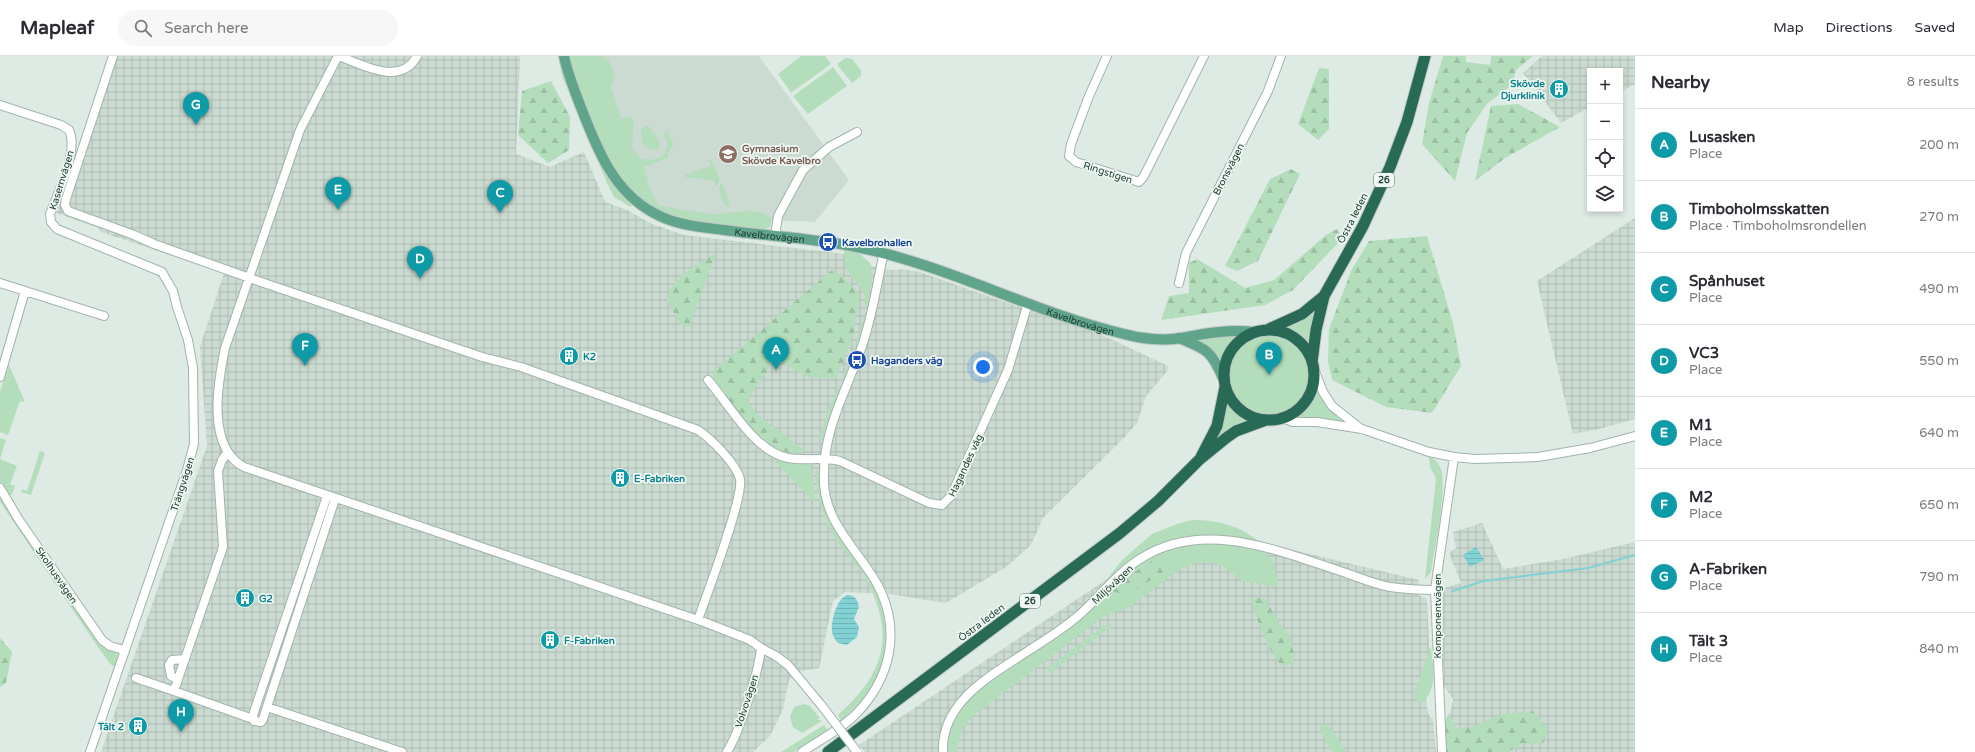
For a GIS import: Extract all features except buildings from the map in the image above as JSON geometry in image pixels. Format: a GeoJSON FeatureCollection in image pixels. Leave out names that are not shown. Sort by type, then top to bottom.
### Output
{"type":"FeatureCollection","features":[{"type":"Feature","properties":{"kind":"highway","name":"Östra leden"},"geometry":{"type":"LineString","coordinates":[[1313,365],[1316,330],[1324,296],[1363,226],[1390,167],[1407,122],[1425,56]]}},
{"type":"Feature","properties":{"kind":"highway","name":"Östra leden"},"geometry":{"type":"LineString","coordinates":[[1268,330],[1302,314],[1324,296]]}},
{"type":"Feature","properties":{"kind":"highway","name":"26"},"geometry":{"type":"LineString","coordinates":[[1268,330],[1285,333],[1300,342],[1308,351],[1313,365],[1313,384],[1307,399],[1296,411],[1282,418],[1266,420],[1252,417],[1240,410],[1231,399],[1224,382],[1226,361],[1234,346],[1242,338],[1253,332],[1268,330]]}},
{"type":"Feature","properties":{"kind":"highway","name":"Östra leden"},"geometry":{"type":"LineString","coordinates":[[1199,460],[1217,426],[1224,382]]}},
{"type":"Feature","properties":{"kind":"highway","name":"Östra leden"},"geometry":{"type":"LineString","coordinates":[[828,752],[1120,533],[1158,501],[1199,460],[1236,432],[1266,420]]}},
{"type":"Feature","properties":{"kind":"main road","name":"Kavelbrovägen"},"geometry":{"type":"LineString","coordinates":[[564,56],[567,73],[597,150],[612,175],[628,195],[653,213],[684,225],[828,242],[884,252],[914,261],[1028,303],[1126,335],[1147,338],[1179,338],[1192,335],[1242,331],[1253,332]]}},
{"type":"Feature","properties":{"kind":"main road","name":"Kavelbrovägen"},"geometry":{"type":"LineString","coordinates":[[1179,338],[1203,348],[1212,356],[1224,382]]}},
{"type":"Feature","properties":{"kind":"street"},"geometry":{"type":"LineString","coordinates":[[113,56],[66,198],[66,208],[72,213],[134,235],[154,244],[482,357],[521,368],[651,412],[694,428],[704,434],[735,468],[740,480],[740,486],[734,510],[698,620]]}},
{"type":"Feature","properties":{"kind":"street"},"geometry":{"type":"LineString","coordinates":[[417,56],[408,68],[396,73],[379,70],[338,56],[300,130],[229,336],[218,385],[218,421],[223,442],[228,452],[233,459],[244,467],[698,620],[750,640],[788,665],[857,752]]}},
{"type":"Feature","properties":{"kind":"street","name":"Ringstigen"},"geometry":{"type":"LineString","coordinates":[[1106,56],[1089,96],[1069,156],[1076,162],[1139,182],[1155,155],[1204,56]]}},
{"type":"Feature","properties":{"kind":"street","name":"Bronsvägen"},"geometry":{"type":"LineString","coordinates":[[1179,283],[1186,253],[1268,91],[1281,56]]}},
{"type":"Feature","properties":{"kind":"street","name":"Kasernvägen"},"geometry":{"type":"LineString","coordinates":[[0,105],[61,125],[69,130],[72,142],[71,154],[50,214],[51,222],[57,228],[103,248]]}},
{"type":"Feature","properties":{"kind":"street"},"geometry":{"type":"LineString","coordinates":[[775,236],[778,216],[803,170],[829,147],[857,132]]}},
{"type":"Feature","properties":{"kind":"street","name":"Trängvägen"},"geometry":{"type":"LineString","coordinates":[[90,752],[187,470],[194,444],[193,368],[188,340],[173,291],[162,272],[103,248]]}},
{"type":"Feature","properties":{"kind":"street"},"geometry":{"type":"LineString","coordinates":[[802,752],[858,713],[873,694],[880,682],[890,650],[891,629],[888,610],[881,591],[870,572],[840,533],[828,508],[824,483],[828,435],[857,360],[872,313],[884,252]]}},
{"type":"Feature","properties":{"kind":"street"},"geometry":{"type":"LineString","coordinates":[[0,283],[104,316]]}},
{"type":"Feature","properties":{"kind":"street"},"geometry":{"type":"LineString","coordinates":[[0,377],[25,291]]}},
{"type":"Feature","properties":{"kind":"street","name":"Hagandes väg"},"geometry":{"type":"LineString","coordinates":[[825,459],[840,461],[929,503],[942,505],[947,502],[1008,370],[1028,303]]}},
{"type":"Feature","properties":{"kind":"street"},"geometry":{"type":"LineString","coordinates":[[1313,365],[1323,392],[1332,406],[1362,429]]}},
{"type":"Feature","properties":{"kind":"street"},"geometry":{"type":"LineString","coordinates":[[708,380],[742,423],[768,450],[777,455],[788,458],[825,459]]}},
{"type":"Feature","properties":{"kind":"street"},"geometry":{"type":"LineString","coordinates":[[1282,418],[1293,422],[1317,422],[1362,429],[1414,448],[1454,457],[1495,459],[1538,457],[1590,448],[1635,436]]}},
{"type":"Feature","properties":{"kind":"street"},"geometry":{"type":"LineString","coordinates":[[174,691],[223,547],[218,471],[222,460],[228,452]]}},
{"type":"Feature","properties":{"kind":"street","name":"Komponentvägen"},"geometry":{"type":"LineString","coordinates":[[1442,752],[1435,590],[1454,457]]}},
{"type":"Feature","properties":{"kind":"street","name":"Skolhusvägen"},"geometry":{"type":"LineString","coordinates":[[0,488],[20,520],[102,640],[110,646],[124,650]]}},
{"type":"Feature","properties":{"kind":"street"},"geometry":{"type":"LineString","coordinates":[[136,678],[253,719],[254,721],[261,722],[331,497]]}},
{"type":"Feature","properties":{"kind":"street"},"geometry":{"type":"LineString","coordinates":[[253,719],[331,497]]}},
{"type":"Feature","properties":{"kind":"street","name":"Miljövägen"},"geometry":{"type":"LineString","coordinates":[[943,752],[945,734],[951,718],[963,699],[979,684],[1077,617],[1122,572],[1140,559],[1171,545],[1191,540],[1232,540],[1300,557],[1390,587],[1435,590]]}},
{"type":"Feature","properties":{"kind":"street","name":"Volvovägen"},"geometry":{"type":"LineString","coordinates":[[727,752],[749,694],[760,660],[761,648]]}},
{"type":"Feature","properties":{"kind":"street"},"geometry":{"type":"LineString","coordinates":[[178,679],[171,676],[169,665],[172,660],[185,659]]}},
{"type":"Feature","properties":{"kind":"street"},"geometry":{"type":"LineString","coordinates":[[267,706],[402,752]]}},
{"type":"Feature","properties":{"kind":"shaded area"},"geometry":{"type":"Polygon","coordinates":[[[109,56],[520,56],[516,154],[550,167],[584,152],[605,202],[627,210],[652,224],[684,235],[845,254],[870,266],[893,270],[902,269],[920,272],[1030,311],[1098,333],[1168,366],[1169,369],[1146,396],[1137,423],[1124,438],[1043,518],[1031,545],[1006,567],[946,603],[890,594],[845,592],[833,601],[819,668],[801,671],[789,680],[783,709],[770,736],[753,752],[101,752],[207,446],[200,347],[224,273],[101,232],[99,228],[56,213],[109,56]]]}},
{"type":"Feature","properties":{"kind":"shaded area","name":"Gymnasium Skövde Kavelbro"},"geometry":{"type":"Polygon","coordinates":[[[600,56],[759,56],[849,180],[815,222],[722,218],[652,206],[611,128],[600,56]]]}},
{"type":"Feature","properties":{"kind":"shaded area"},"geometry":{"type":"Polygon","coordinates":[[[1542,56],[1635,56],[1635,84],[1623,90],[1623,68],[1587,68],[1587,109],[1561,123],[1523,73],[1542,56]]]}},
{"type":"Feature","properties":{"kind":"shaded area"},"geometry":{"type":"Polygon","coordinates":[[[1635,218],[1635,419],[1599,429],[1573,434],[1537,281],[1635,218]]]}},
{"type":"Feature","properties":{"kind":"shaded area"},"geometry":{"type":"Polygon","coordinates":[[[1482,523],[1503,569],[1563,559],[1635,542],[1635,752],[1451,752],[1449,722],[1453,699],[1444,686],[1441,589],[1461,583],[1449,553],[1456,548],[1453,532],[1482,523]]]}},
{"type":"Feature","properties":{"kind":"shaded area"},"geometry":{"type":"Polygon","coordinates":[[[1188,525],[1419,580],[1418,595],[1427,599],[1431,690],[1426,697],[1428,714],[1433,719],[1436,752],[865,752],[859,745],[1188,525]]]}},
{"type":"Feature","properties":{"kind":"green space"},"geometry":{"type":"Polygon","coordinates":[[[558,56],[561,61],[565,78],[584,129],[562,76],[558,56]]]}},
{"type":"Feature","properties":{"kind":"green space"},"geometry":{"type":"Polygon","coordinates":[[[568,56],[604,56],[604,59],[608,59],[615,75],[611,87],[621,119],[631,117],[634,122],[632,148],[641,159],[651,160],[663,156],[668,144],[663,134],[667,131],[669,133],[668,135],[674,144],[668,152],[668,158],[644,167],[650,189],[658,205],[712,214],[743,211],[759,212],[772,219],[770,227],[764,230],[723,226],[672,218],[640,199],[613,170],[581,95],[568,56]]]}},
{"type":"Feature","properties":{"kind":"green space"},"geometry":{"type":"Polygon","coordinates":[[[801,56],[825,56],[831,64],[791,93],[778,74],[801,56]]]}},
{"type":"Feature","properties":{"kind":"green space"},"geometry":{"type":"Polygon","coordinates":[[[1443,56],[1466,56],[1466,62],[1490,65],[1491,56],[1533,56],[1516,70],[1512,85],[1487,104],[1467,133],[1455,181],[1422,144],[1429,103],[1443,56]]]}},
{"type":"Feature","properties":{"kind":"green space"},"geometry":{"type":"Polygon","coordinates":[[[846,58],[852,59],[861,70],[861,76],[852,83],[838,66],[838,63],[846,58]]]}},
{"type":"Feature","properties":{"kind":"green space"},"geometry":{"type":"Polygon","coordinates":[[[833,67],[847,86],[808,114],[793,96],[833,67]]]}},
{"type":"Feature","properties":{"kind":"green space"},"geometry":{"type":"Polygon","coordinates":[[[1319,68],[1329,69],[1329,129],[1318,140],[1298,124],[1319,68]]]}},
{"type":"Feature","properties":{"kind":"green space"},"geometry":{"type":"Polygon","coordinates":[[[551,81],[570,117],[569,150],[548,163],[518,135],[522,91],[551,81]]]}},
{"type":"Feature","properties":{"kind":"green space"},"geometry":{"type":"Polygon","coordinates":[[[1518,104],[1560,127],[1505,158],[1475,181],[1491,106],[1518,104]]]}},
{"type":"Feature","properties":{"kind":"green space"},"geometry":{"type":"Polygon","coordinates":[[[644,126],[648,126],[657,138],[660,146],[657,150],[649,149],[642,143],[641,130],[644,126]]]}},
{"type":"Feature","properties":{"kind":"green space"},"geometry":{"type":"Polygon","coordinates":[[[594,152],[609,178],[632,205],[630,207],[614,197],[594,152]]]}},
{"type":"Feature","properties":{"kind":"green space"},"geometry":{"type":"Polygon","coordinates":[[[711,159],[720,179],[716,187],[715,181],[684,177],[685,175],[710,166],[708,160],[711,159]]]}},
{"type":"Feature","properties":{"kind":"green space"},"geometry":{"type":"Polygon","coordinates":[[[1291,169],[1300,174],[1258,261],[1237,271],[1225,266],[1270,179],[1291,169]]]}},
{"type":"Feature","properties":{"kind":"green space"},"geometry":{"type":"Polygon","coordinates":[[[722,182],[730,204],[728,207],[724,205],[719,188],[722,182]]]}},
{"type":"Feature","properties":{"kind":"green space"},"geometry":{"type":"Polygon","coordinates":[[[1337,229],[1342,239],[1293,290],[1265,305],[1161,320],[1169,296],[1189,293],[1189,263],[1197,259],[1245,288],[1274,280],[1326,235],[1337,229]]]}},
{"type":"Feature","properties":{"kind":"green space"},"geometry":{"type":"Polygon","coordinates":[[[1427,236],[1453,323],[1461,366],[1432,413],[1386,407],[1332,380],[1328,362],[1329,329],[1352,269],[1369,241],[1427,236]]]}},
{"type":"Feature","properties":{"kind":"green space"},"geometry":{"type":"Polygon","coordinates":[[[844,249],[860,254],[871,264],[872,281],[868,307],[865,308],[864,294],[847,269],[844,260],[844,249]]]}},
{"type":"Feature","properties":{"kind":"green space"},"geometry":{"type":"Polygon","coordinates":[[[716,253],[689,327],[680,324],[666,298],[670,290],[687,271],[716,253]]]}},
{"type":"Feature","properties":{"kind":"green space"},"geometry":{"type":"Polygon","coordinates":[[[832,270],[843,276],[860,295],[853,336],[836,379],[808,377],[775,359],[747,400],[758,415],[805,451],[794,453],[783,451],[776,448],[761,436],[734,407],[713,380],[713,371],[832,270]]]}},
{"type":"Feature","properties":{"kind":"green space"},"geometry":{"type":"Polygon","coordinates":[[[1316,308],[1311,350],[1295,334],[1279,328],[1316,308]]]}},
{"type":"Feature","properties":{"kind":"green space"},"geometry":{"type":"Polygon","coordinates":[[[865,312],[867,313],[855,359],[841,381],[859,335],[865,312]]]}},
{"type":"Feature","properties":{"kind":"green space"},"geometry":{"type":"Polygon","coordinates":[[[1243,333],[1232,343],[1221,363],[1215,353],[1192,338],[1243,333]]]}},
{"type":"Feature","properties":{"kind":"green space"},"geometry":{"type":"Polygon","coordinates":[[[1261,334],[1277,334],[1292,341],[1303,352],[1310,367],[1310,383],[1307,391],[1298,404],[1285,413],[1277,416],[1261,416],[1246,409],[1235,398],[1228,383],[1228,367],[1235,352],[1246,341],[1261,334]]]}},
{"type":"Feature","properties":{"kind":"green space"},"geometry":{"type":"Polygon","coordinates":[[[9,365],[25,402],[20,401],[8,435],[0,432],[0,391],[9,365]]]}},
{"type":"Feature","properties":{"kind":"green space"},"geometry":{"type":"Polygon","coordinates":[[[839,385],[842,386],[825,427],[822,441],[819,438],[827,413],[839,385]]]}},
{"type":"Feature","properties":{"kind":"green space"},"geometry":{"type":"Polygon","coordinates":[[[1316,386],[1328,407],[1347,423],[1292,418],[1308,403],[1316,386]]]}},
{"type":"Feature","properties":{"kind":"green space"},"geometry":{"type":"Polygon","coordinates":[[[1225,397],[1235,410],[1255,421],[1215,442],[1225,397]]]}},
{"type":"Feature","properties":{"kind":"green space"},"geometry":{"type":"Polygon","coordinates":[[[0,438],[6,440],[0,459],[0,438]]]}},
{"type":"Feature","properties":{"kind":"green space"},"geometry":{"type":"Polygon","coordinates":[[[40,451],[45,453],[31,495],[21,492],[22,489],[27,491],[40,451]]]}},
{"type":"Feature","properties":{"kind":"green space"},"geometry":{"type":"Polygon","coordinates":[[[766,452],[782,461],[811,465],[815,500],[813,501],[766,452]]]}},
{"type":"Feature","properties":{"kind":"green space"},"geometry":{"type":"Polygon","coordinates":[[[1429,457],[1436,460],[1440,467],[1443,487],[1440,518],[1431,572],[1425,579],[1436,478],[1430,467],[1429,457]]]}},
{"type":"Feature","properties":{"kind":"green space"},"geometry":{"type":"Polygon","coordinates":[[[0,459],[17,466],[10,484],[15,486],[12,495],[8,494],[0,483],[0,459]]]}},
{"type":"Feature","properties":{"kind":"green space"},"geometry":{"type":"Polygon","coordinates":[[[815,466],[819,475],[825,511],[828,519],[841,541],[862,568],[860,570],[840,545],[827,523],[819,498],[815,466]]]}},
{"type":"Feature","properties":{"kind":"green space"},"geometry":{"type":"Polygon","coordinates":[[[0,497],[101,645],[116,652],[118,656],[115,667],[110,664],[93,640],[0,502],[0,497]]]}},
{"type":"Feature","properties":{"kind":"green space"},"geometry":{"type":"Polygon","coordinates":[[[1192,520],[1219,522],[1244,531],[1259,542],[1214,535],[1197,536],[1163,543],[1139,555],[1067,621],[977,681],[962,695],[946,720],[938,752],[945,720],[958,698],[967,689],[978,680],[990,671],[1065,621],[1095,594],[1123,559],[1152,534],[1192,520]]]}},
{"type":"Feature","properties":{"kind":"green space"},"geometry":{"type":"Polygon","coordinates":[[[1208,543],[1243,546],[1261,551],[1268,555],[1273,563],[1278,587],[1242,581],[1224,567],[1215,563],[1199,562],[1180,569],[1130,607],[1104,616],[973,716],[962,729],[956,752],[947,752],[950,730],[954,719],[971,696],[984,685],[1071,626],[1116,583],[1145,560],[1168,550],[1208,543]],[[1148,563],[1130,575],[1114,591],[1126,596],[1168,569],[1148,563]]]}},
{"type":"Feature","properties":{"kind":"green space"},"geometry":{"type":"Polygon","coordinates":[[[1161,557],[1168,569],[1126,596],[1113,591],[1136,572],[1161,557]]]}},
{"type":"Feature","properties":{"kind":"green space"},"geometry":{"type":"Polygon","coordinates":[[[867,574],[880,601],[884,615],[886,644],[884,658],[880,673],[870,692],[841,721],[838,715],[867,683],[876,667],[881,651],[882,634],[880,616],[874,596],[864,575],[867,574]]]}},
{"type":"Feature","properties":{"kind":"green space"},"geometry":{"type":"Polygon","coordinates":[[[1265,598],[1279,623],[1289,634],[1295,657],[1291,664],[1282,666],[1271,651],[1263,634],[1250,599],[1265,598]]]}},
{"type":"Feature","properties":{"kind":"green space"},"geometry":{"type":"Polygon","coordinates":[[[1110,624],[1112,626],[1051,672],[1048,671],[1049,667],[1103,626],[1110,624]]]}},
{"type":"Feature","properties":{"kind":"green space"},"geometry":{"type":"Polygon","coordinates":[[[0,638],[12,652],[6,683],[0,687],[0,638]]]}},
{"type":"Feature","properties":{"kind":"green space"},"geometry":{"type":"Polygon","coordinates":[[[1431,647],[1434,676],[1433,682],[1424,701],[1417,702],[1414,697],[1415,691],[1431,647]]]}},
{"type":"Feature","properties":{"kind":"green space"},"geometry":{"type":"Polygon","coordinates":[[[804,704],[810,706],[820,718],[817,719],[822,721],[802,733],[793,727],[790,717],[794,707],[804,704]]]}},
{"type":"Feature","properties":{"kind":"green space"},"geometry":{"type":"Polygon","coordinates":[[[1533,711],[1548,729],[1543,743],[1523,744],[1508,752],[1447,752],[1444,723],[1449,713],[1457,729],[1474,726],[1494,717],[1506,714],[1533,711]]]}},
{"type":"Feature","properties":{"kind":"green space"},"geometry":{"type":"Polygon","coordinates":[[[824,725],[828,730],[826,732],[794,752],[781,752],[824,725]]]}},
{"type":"Feature","properties":{"kind":"green space"},"geometry":{"type":"Polygon","coordinates":[[[1320,726],[1329,726],[1347,752],[1332,752],[1319,729],[1320,726]]]}},
{"type":"Feature","properties":{"kind":"water"},"geometry":{"type":"Polygon","coordinates":[[[1476,547],[1484,560],[1470,567],[1463,555],[1476,547]]]}},
{"type":"Feature","properties":{"kind":"water"},"geometry":{"type":"Polygon","coordinates":[[[847,595],[854,597],[858,602],[859,607],[854,619],[859,627],[857,637],[847,645],[837,642],[832,632],[832,627],[833,617],[837,606],[847,595]]]}},
{"type":"Feature","properties":{"kind":"waterway"},"geometry":{"type":"LineString","coordinates":[[1453,591],[1483,581],[1588,568],[1635,555]]}},
{"type":"Feature","properties":{"kind":"place","name":"Skövde Djurklinik"},"geometry":{"type":"Point","coordinates":[1559,89]}},
{"type":"Feature","properties":{"kind":"place","name":"A-Fabriken"},"geometry":{"type":"Point","coordinates":[196,125]}},
{"type":"Feature","properties":{"kind":"place","name":"Gymnasium Skövde Kavelbro"},"geometry":{"type":"Point","coordinates":[728,154]}},
{"type":"Feature","properties":{"kind":"place","name":"M1"},"geometry":{"type":"Point","coordinates":[338,210]}},
{"type":"Feature","properties":{"kind":"place","name":"Spånhuset"},"geometry":{"type":"Point","coordinates":[500,213]}},
{"type":"Feature","properties":{"kind":"place","name":"Kavelbrohallen"},"geometry":{"type":"Point","coordinates":[828,242]}},
{"type":"Feature","properties":{"kind":"place","name":"VC3"},"geometry":{"type":"Point","coordinates":[420,279]}},
{"type":"Feature","properties":{"kind":"place","name":"K2"},"geometry":{"type":"Point","coordinates":[569,356]}},
{"type":"Feature","properties":{"kind":"place","name":"Haganders väg"},"geometry":{"type":"Point","coordinates":[857,360]}},
{"type":"Feature","properties":{"kind":"place","name":"M2"},"geometry":{"type":"Point","coordinates":[305,366]}},
{"type":"Feature","properties":{"kind":"place","name":"Lusasken"},"geometry":{"type":"Point","coordinates":[776,370]}},
{"type":"Feature","properties":{"kind":"place","name":"Timboholmsskatten"},"geometry":{"type":"Point","coordinates":[1269,375]}},
{"type":"Feature","properties":{"kind":"place","name":"E-Fabriken"},"geometry":{"type":"Point","coordinates":[620,478]}},
{"type":"Feature","properties":{"kind":"place","name":"G2"},"geometry":{"type":"Point","coordinates":[245,598]}},
{"type":"Feature","properties":{"kind":"place","name":"F-Fabriken"},"geometry":{"type":"Point","coordinates":[550,640]}},
{"type":"Feature","properties":{"kind":"place","name":"Tält 2"},"geometry":{"type":"Point","coordinates":[138,726]}},
{"type":"Feature","properties":{"kind":"place","name":"Tält 3"},"geometry":{"type":"Point","coordinates":[181,732]}}]}
